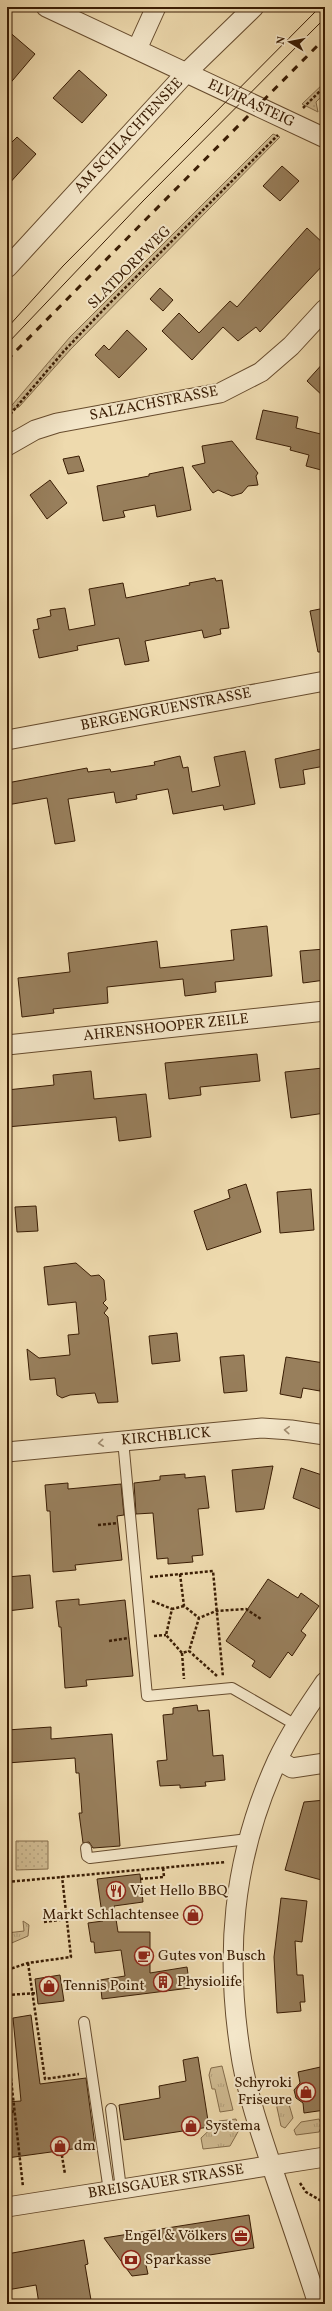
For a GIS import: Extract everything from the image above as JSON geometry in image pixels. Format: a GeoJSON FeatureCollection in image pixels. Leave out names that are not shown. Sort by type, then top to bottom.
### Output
{"type":"FeatureCollection","features":[{"type":"Feature","properties":{"kind":"street","name":"ELVIRASTEIG"},"geometry":{"type":"LineString","coordinates":[[46,7],[325,138]]}},
{"type":"Feature","properties":{"kind":"street"},"geometry":{"type":"LineString","coordinates":[[136,49],[156,7]]}},
{"type":"Feature","properties":{"kind":"street","name":"AM SCHLACHTENSEE"},"geometry":{"type":"LineString","coordinates":[[7,268],[186,73],[254,7]]}},
{"type":"Feature","properties":{"kind":"street","name":"SALZACHSTRASSE"},"geometry":{"type":"LineString","coordinates":[[7,446],[35,430],[57,423],[220,393],[261,372],[292,346],[325,310]]}},
{"type":"Feature","properties":{"kind":"street","name":"BERGENGRUENSTRASSE"},"geometry":{"type":"LineString","coordinates":[[7,740],[325,681]]}},
{"type":"Feature","properties":{"kind":"street","name":"AHRENSHOOPER ZEILE"},"geometry":{"type":"LineString","coordinates":[[7,1045],[325,1011]]}},
{"type":"Feature","properties":{"kind":"street","name":"KIRCHBLICK"},"geometry":{"type":"LineString","coordinates":[[7,1452],[262,1428],[325,1436]]}},
{"type":"Feature","properties":{"kind":"street"},"geometry":{"type":"LineString","coordinates":[[318,2304],[272,2165],[242,2064],[232,1981],[232,1935],[236,1900],[248,1839],[278,1760],[296,1725],[325,1682]]}},
{"type":"Feature","properties":{"kind":"street"},"geometry":{"type":"LineString","coordinates":[[278,1760],[292,1768],[325,1763]]}},
{"type":"Feature","properties":{"kind":"street","name":"BREISGAUER STRASSE"},"geometry":{"type":"LineString","coordinates":[[16,2205],[325,2157]]}},
{"type":"Feature","properties":{"kind":"lane"},"geometry":{"type":"LineString","coordinates":[[123,1440],[147,1696],[232,1688],[296,1725]]}},
{"type":"Feature","properties":{"kind":"lane"},"geometry":{"type":"LineString","coordinates":[[86,1848],[86,1856],[90,1858],[248,1839]]}},
{"type":"Feature","properties":{"kind":"lane"},"geometry":{"type":"LineString","coordinates":[[84,2022],[90,2073],[115,2190]]}},
{"type":"Feature","properties":{"kind":"lane"},"geometry":{"type":"LineString","coordinates":[[111,2109],[115,2190]]}},
{"type":"Feature","properties":{"kind":"path"},"geometry":{"type":"LineString","coordinates":[[302,109],[325,86]]}},
{"type":"Feature","properties":{"kind":"path","name":"SLATDORPWEG"},"geometry":{"type":"LineString","coordinates":[[7,418],[85,329],[274,139]]}},
{"type":"Feature","properties":{"kind":"path"},"geometry":{"type":"LineString","coordinates":[[98,1525],[130,1521]]}},
{"type":"Feature","properties":{"kind":"path"},"geometry":{"type":"LineString","coordinates":[[136,1579],[213,1571],[223,1681],[189,1651]]}},
{"type":"Feature","properties":{"kind":"path"},"geometry":{"type":"LineString","coordinates":[[180,1574],[184,1606],[199,1618]]}},
{"type":"Feature","properties":{"kind":"path"},"geometry":{"type":"LineString","coordinates":[[138,1598],[145,1598],[172,1609],[184,1606]]}},
{"type":"Feature","properties":{"kind":"path"},"geometry":{"type":"LineString","coordinates":[[172,1609],[166,1635],[182,1653],[185,1692]]}},
{"type":"Feature","properties":{"kind":"path"},"geometry":{"type":"LineString","coordinates":[[199,1618],[216,1611],[246,1609],[261,1619]]}},
{"type":"Feature","properties":{"kind":"path"},"geometry":{"type":"LineString","coordinates":[[189,1651],[199,1618]]}},
{"type":"Feature","properties":{"kind":"path"},"geometry":{"type":"LineString","coordinates":[[109,1641],[141,1637]]}},
{"type":"Feature","properties":{"kind":"path"},"geometry":{"type":"LineString","coordinates":[[182,1653],[189,1651]]}},
{"type":"Feature","properties":{"kind":"path"},"geometry":{"type":"LineString","coordinates":[[7,1882],[228,1861]]}},
{"type":"Feature","properties":{"kind":"path"},"geometry":{"type":"LineString","coordinates":[[140,1879],[164,1877],[163,1867]]}},
{"type":"Feature","properties":{"kind":"path"},"geometry":{"type":"LineString","coordinates":[[7,1970],[28,1963],[71,1957],[62,1876]]}},
{"type":"Feature","properties":{"kind":"path"},"geometry":{"type":"LineString","coordinates":[[44,1922],[67,1919]]}},
{"type":"Feature","properties":{"kind":"path"},"geometry":{"type":"LineString","coordinates":[[28,1963],[45,2079],[90,2073]]}},
{"type":"Feature","properties":{"kind":"path"},"geometry":{"type":"LineString","coordinates":[[7,1995],[37,1993]]}},
{"type":"Feature","properties":{"kind":"path"},"geometry":{"type":"LineString","coordinates":[[7,2043],[14,2111],[16,2205]]}},
{"type":"Feature","properties":{"kind":"path"},"geometry":{"type":"LineString","coordinates":[[7,2114],[14,2111]]}},
{"type":"Feature","properties":{"kind":"path"},"geometry":{"type":"LineString","coordinates":[[7,2145],[10,2163],[7,2163]]}},
{"type":"Feature","properties":{"kind":"path"},"geometry":{"type":"LineString","coordinates":[[82,2147],[83,2151]]}},
{"type":"Feature","properties":{"kind":"path"},"geometry":{"type":"LineString","coordinates":[[61,2150],[65,2174]]}},
{"type":"Feature","properties":{"kind":"path"},"geometry":{"type":"LineString","coordinates":[[300,2184],[306,2192],[325,2203]]}},
{"type":"Feature","properties":{"kind":"green space"},"geometry":{"type":"Polygon","coordinates":[[[325,82],[325,93],[316,102],[318,112],[302,104],[325,82]]]}},
{"type":"Feature","properties":{"kind":"green space"},"geometry":{"type":"Polygon","coordinates":[[[273,134],[280,137],[71,349],[19,407],[7,411],[70,337],[273,134]]]}},
{"type":"Feature","properties":{"kind":"green space"},"geometry":{"type":"Polygon","coordinates":[[[16,1841],[48,1841],[48,1869],[16,1870],[16,1841]]]}},
{"type":"Feature","properties":{"kind":"green space"},"geometry":{"type":"Polygon","coordinates":[[[23,1921],[29,1925],[28,1936],[7,1945],[7,1933],[24,1931],[23,1921]]]}},
{"type":"Feature","properties":{"kind":"green space"},"geometry":{"type":"Polygon","coordinates":[[[222,2066],[233,2110],[220,2112],[215,2089],[212,2089],[209,2075],[211,2068],[222,2066]]]}},
{"type":"Feature","properties":{"kind":"green space"},"geometry":{"type":"Polygon","coordinates":[[[288,2101],[293,2118],[285,2128],[281,2126],[276,2103],[288,2101]]]}},
{"type":"Feature","properties":{"kind":"green space"},"geometry":{"type":"Polygon","coordinates":[[[236,2119],[239,2130],[230,2146],[203,2149],[201,2138],[219,2121],[236,2119]]]}},
{"type":"Feature","properties":{"kind":"green space"},"geometry":{"type":"Polygon","coordinates":[[[319,2119],[322,2125],[319,2132],[296,2135],[294,2130],[301,2122],[319,2119]]]}},
{"type":"Feature","properties":{"kind":"building"},"geometry":{"type":"Polygon","coordinates":[[[7,30],[35,54],[7,87],[7,30]]]}},
{"type":"Feature","properties":{"kind":"building"},"geometry":{"type":"Polygon","coordinates":[[[79,70],[107,95],[82,123],[53,98],[79,70]]]}},
{"type":"Feature","properties":{"kind":"building"},"geometry":{"type":"Polygon","coordinates":[[[17,137],[36,154],[7,186],[7,147],[17,137]]]}},
{"type":"Feature","properties":{"kind":"building"},"geometry":{"type":"Polygon","coordinates":[[[282,166],[299,181],[280,201],[263,186],[282,166]]]}},
{"type":"Feature","properties":{"kind":"building"},"geometry":{"type":"Polygon","coordinates":[[[307,228],[325,245],[325,263],[260,332],[256,327],[238,341],[223,327],[192,360],[162,331],[179,313],[199,333],[230,301],[237,307],[307,228]]]}},
{"type":"Feature","properties":{"kind":"building"},"geometry":{"type":"Polygon","coordinates":[[[160,288],[173,300],[163,311],[150,299],[160,288]]]}},
{"type":"Feature","properties":{"kind":"building"},"geometry":{"type":"Polygon","coordinates":[[[127,330],[147,349],[119,378],[95,355],[104,345],[109,350],[127,330]]]}},
{"type":"Feature","properties":{"kind":"building"},"geometry":{"type":"Polygon","coordinates":[[[325,361],[325,398],[307,381],[325,361]]]}},
{"type":"Feature","properties":{"kind":"building"},"geometry":{"type":"Polygon","coordinates":[[[263,410],[298,417],[296,428],[325,435],[325,471],[306,466],[309,455],[290,450],[291,447],[256,439],[263,410]]]}},
{"type":"Feature","properties":{"kind":"building"},"geometry":{"type":"Polygon","coordinates":[[[232,441],[258,473],[256,476],[258,485],[248,486],[242,493],[232,496],[218,490],[213,493],[192,466],[205,463],[202,446],[232,441]]]}},
{"type":"Feature","properties":{"kind":"building"},"geometry":{"type":"Polygon","coordinates":[[[79,456],[84,471],[68,474],[63,459],[79,456]]]}},
{"type":"Feature","properties":{"kind":"building"},"geometry":{"type":"Polygon","coordinates":[[[183,467],[191,510],[157,517],[155,505],[123,511],[125,517],[103,521],[97,486],[149,476],[149,474],[183,467]]]}},
{"type":"Feature","properties":{"kind":"building"},"geometry":{"type":"Polygon","coordinates":[[[50,480],[67,503],[47,519],[30,495],[50,480]]]}},
{"type":"Feature","properties":{"kind":"building"},"geometry":{"type":"Polygon","coordinates":[[[215,578],[216,581],[222,580],[229,628],[220,629],[221,634],[204,638],[202,630],[145,641],[149,661],[125,665],[119,638],[77,646],[78,650],[39,658],[33,630],[39,629],[37,619],[51,616],[50,610],[65,608],[69,630],[95,625],[89,589],[123,583],[126,598],[190,585],[189,583],[215,578]]]}},
{"type":"Feature","properties":{"kind":"building"},"geometry":{"type":"Polygon","coordinates":[[[325,608],[325,652],[318,652],[310,611],[325,608]]]}},
{"type":"Feature","properties":{"kind":"building"},"geometry":{"type":"Polygon","coordinates":[[[325,748],[325,766],[303,770],[305,784],[280,788],[275,759],[325,748]]]}},
{"type":"Feature","properties":{"kind":"building"},"geometry":{"type":"Polygon","coordinates":[[[245,751],[255,804],[224,810],[223,805],[173,814],[168,789],[136,795],[137,799],[116,803],[114,792],[68,799],[75,841],[55,844],[47,798],[7,805],[7,783],[87,768],[88,772],[110,769],[111,772],[155,765],[154,762],[180,756],[183,768],[188,767],[192,792],[220,786],[214,757],[245,751]]]}},
{"type":"Feature","properties":{"kind":"building"},"geometry":{"type":"Polygon","coordinates":[[[267,926],[272,976],[215,982],[216,992],[185,996],[183,979],[107,987],[108,1003],[53,1009],[54,1013],[22,1017],[18,978],[70,972],[68,953],[157,941],[160,968],[234,960],[231,930],[267,926]]]}},
{"type":"Feature","properties":{"kind":"building"},"geometry":{"type":"Polygon","coordinates":[[[325,949],[325,980],[303,983],[300,951],[325,949]]]}},
{"type":"Feature","properties":{"kind":"building"},"geometry":{"type":"Polygon","coordinates":[[[257,1054],[260,1081],[200,1087],[201,1095],[169,1099],[165,1063],[257,1054]]]}},
{"type":"Feature","properties":{"kind":"building"},"geometry":{"type":"Polygon","coordinates":[[[323,1068],[325,1113],[291,1118],[285,1072],[323,1068]]]}},
{"type":"Feature","properties":{"kind":"building"},"geometry":{"type":"Polygon","coordinates":[[[91,1071],[94,1099],[146,1094],[151,1137],[119,1141],[116,1117],[7,1127],[7,1090],[54,1085],[53,1075],[91,1071]]]}},
{"type":"Feature","properties":{"kind":"building"},"geometry":{"type":"Polygon","coordinates":[[[246,1184],[261,1232],[207,1250],[194,1211],[230,1198],[228,1190],[246,1184]]]}},
{"type":"Feature","properties":{"kind":"building"},"geometry":{"type":"Polygon","coordinates":[[[311,1189],[314,1230],[280,1233],[277,1192],[311,1189]]]}},
{"type":"Feature","properties":{"kind":"building"},"geometry":{"type":"Polygon","coordinates":[[[36,1206],[38,1231],[17,1232],[15,1207],[36,1206]]]}},
{"type":"Feature","properties":{"kind":"building"},"geometry":{"type":"Polygon","coordinates":[[[76,1263],[91,1276],[99,1275],[104,1280],[106,1300],[103,1303],[108,1308],[104,1313],[108,1317],[118,1402],[98,1403],[95,1393],[70,1395],[62,1398],[57,1395],[55,1378],[30,1380],[27,1349],[39,1358],[70,1355],[68,1335],[79,1334],[76,1302],[48,1305],[44,1267],[76,1263]]]}},
{"type":"Feature","properties":{"kind":"building"},"geometry":{"type":"Polygon","coordinates":[[[177,1333],[180,1361],[152,1364],[149,1336],[177,1333]]]}},
{"type":"Feature","properties":{"kind":"building"},"geometry":{"type":"Polygon","coordinates":[[[244,1355],[247,1391],[224,1393],[220,1357],[244,1355]]]}},
{"type":"Feature","properties":{"kind":"building"},"geometry":{"type":"Polygon","coordinates":[[[286,1357],[324,1363],[320,1391],[303,1388],[301,1398],[280,1394],[286,1357]]]}},
{"type":"Feature","properties":{"kind":"building"},"geometry":{"type":"Polygon","coordinates":[[[273,1466],[264,1509],[236,1512],[232,1470],[273,1466]]]}},
{"type":"Feature","properties":{"kind":"building"},"geometry":{"type":"Polygon","coordinates":[[[301,1468],[325,1476],[325,1511],[293,1498],[301,1468]]]}},
{"type":"Feature","properties":{"kind":"building"},"geometry":{"type":"Polygon","coordinates":[[[185,1474],[185,1478],[205,1476],[209,1508],[198,1509],[203,1555],[192,1556],[193,1562],[168,1564],[168,1558],[157,1559],[153,1513],[136,1514],[134,1483],[160,1480],[160,1476],[185,1474]]]}},
{"type":"Feature","properties":{"kind":"building"},"geometry":{"type":"Polygon","coordinates":[[[68,1483],[68,1489],[121,1484],[124,1515],[117,1516],[122,1560],[75,1565],[76,1570],[53,1572],[50,1511],[47,1511],[45,1485],[68,1483]]]}},
{"type":"Feature","properties":{"kind":"building"},"geometry":{"type":"Polygon","coordinates":[[[30,1575],[33,1608],[7,1611],[7,1577],[30,1575]]]}},
{"type":"Feature","properties":{"kind":"building"},"geometry":{"type":"Polygon","coordinates":[[[268,1579],[298,1598],[301,1593],[319,1606],[301,1631],[306,1635],[292,1656],[288,1652],[270,1678],[252,1666],[255,1661],[226,1641],[268,1579]]]}},
{"type":"Feature","properties":{"kind":"building"},"geometry":{"type":"Polygon","coordinates":[[[79,1599],[79,1605],[125,1600],[133,1676],[86,1680],[87,1686],[65,1688],[61,1627],[59,1627],[56,1601],[79,1599]]]}},
{"type":"Feature","properties":{"kind":"building"},"geometry":{"type":"Polygon","coordinates":[[[197,1705],[198,1711],[209,1710],[213,1756],[223,1755],[225,1780],[205,1782],[206,1786],[180,1788],[180,1785],[160,1786],[157,1761],[167,1760],[163,1715],[173,1714],[173,1708],[197,1705]]]}},
{"type":"Feature","properties":{"kind":"building"},"geometry":{"type":"Polygon","coordinates":[[[51,1727],[51,1739],[112,1734],[120,1846],[93,1848],[89,1842],[83,1843],[79,1813],[82,1813],[79,1773],[76,1773],[75,1758],[7,1763],[7,1730],[51,1727]]]}},
{"type":"Feature","properties":{"kind":"building"},"geometry":{"type":"Polygon","coordinates":[[[325,1800],[325,1881],[285,1870],[304,1802],[325,1800]]]}},
{"type":"Feature","properties":{"kind":"building"},"geometry":{"type":"Polygon","coordinates":[[[140,1874],[143,1902],[114,1906],[118,1932],[150,1932],[150,1973],[187,1967],[190,1988],[102,1999],[100,1980],[125,1976],[121,1950],[95,1953],[94,1942],[91,1942],[88,1923],[103,1921],[97,1879],[140,1874]]]}},
{"type":"Feature","properties":{"kind":"building"},"geometry":{"type":"Polygon","coordinates":[[[281,1898],[307,1901],[302,1942],[295,1941],[297,1975],[303,1975],[305,2002],[300,2002],[301,2011],[277,2013],[274,1957],[281,1898]]]}},
{"type":"Feature","properties":{"kind":"building","name":"Tennis Point"},"geometry":{"type":"Polygon","coordinates":[[[60,1975],[64,2001],[38,2004],[35,1979],[60,1975]]]}},
{"type":"Feature","properties":{"kind":"building"},"geometry":{"type":"Polygon","coordinates":[[[31,2015],[40,2084],[86,2078],[95,2146],[7,2158],[7,2102],[21,2101],[13,2018],[31,2015]]]}},
{"type":"Feature","properties":{"kind":"building"},"geometry":{"type":"Polygon","coordinates":[[[198,2057],[209,2127],[124,2140],[119,2105],[160,2098],[159,2086],[186,2081],[183,2060],[198,2057]]]}},
{"type":"Feature","properties":{"kind":"building"},"geometry":{"type":"Polygon","coordinates":[[[325,2066],[325,2110],[304,2113],[303,2103],[296,2098],[294,2090],[300,2083],[298,2072],[325,2066]]]}},
{"type":"Feature","properties":{"kind":"building"},"geometry":{"type":"Polygon","coordinates":[[[249,2215],[254,2248],[146,2265],[148,2274],[132,2276],[104,2238],[249,2215]]]}},
{"type":"Feature","properties":{"kind":"building"},"geometry":{"type":"Polygon","coordinates":[[[84,2240],[88,2264],[85,2265],[91,2300],[70,2304],[39,2304],[36,2285],[7,2290],[7,2254],[84,2240]]]}},
{"type":"Feature","properties":{"kind":"tram line"},"geometry":{"type":"LineString","coordinates":[[7,328],[63,266],[320,7]]}},
{"type":"Feature","properties":{"kind":"tram line"},"geometry":{"type":"LineString","coordinates":[[7,344],[143,201],[325,18]]}},
{"type":"Feature","properties":{"kind":"railway"},"geometry":{"type":"LineString","coordinates":[[7,360],[325,38]]}},
{"type":"Feature","properties":{"kind":"place","name":"Viet Hello BBQ"},"geometry":{"type":"Point","coordinates":[116,1891]}},
{"type":"Feature","properties":{"kind":"place","name":"Markt Schlachtensee"},"geometry":{"type":"Point","coordinates":[193,1915]}},
{"type":"Feature","properties":{"kind":"place","name":"Gutes von Busch"},"geometry":{"type":"Point","coordinates":[144,1956]}},
{"type":"Feature","properties":{"kind":"place","name":"Physiolife"},"geometry":{"type":"Point","coordinates":[163,1982]}},
{"type":"Feature","properties":{"kind":"place","name":"Tennis Point"},"geometry":{"type":"Point","coordinates":[49,1986]}},
{"type":"Feature","properties":{"kind":"place","name":"Schyroki Friseure"},"geometry":{"type":"Point","coordinates":[306,2092]}},
{"type":"Feature","properties":{"kind":"place","name":"Systema"},"geometry":{"type":"Point","coordinates":[191,2126]}},
{"type":"Feature","properties":{"kind":"place","name":"dm"},"geometry":{"type":"Point","coordinates":[60,2146]}},
{"type":"Feature","properties":{"kind":"place","name":"Engel & Völkers"},"geometry":{"type":"Point","coordinates":[241,2236]}},
{"type":"Feature","properties":{"kind":"place","name":"Sparkasse"},"geometry":{"type":"Point","coordinates":[131,2260]}}]}
